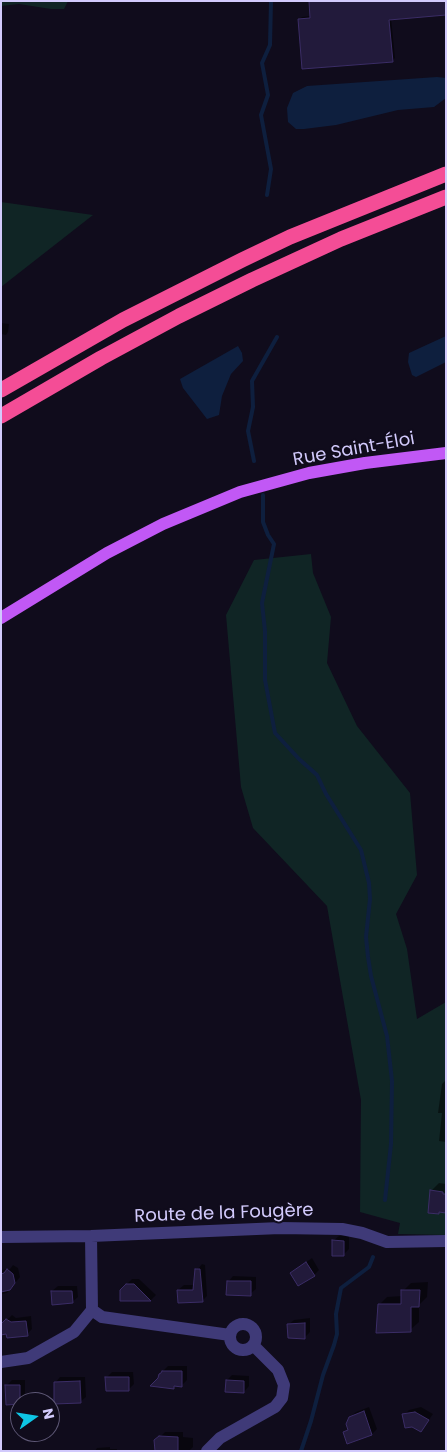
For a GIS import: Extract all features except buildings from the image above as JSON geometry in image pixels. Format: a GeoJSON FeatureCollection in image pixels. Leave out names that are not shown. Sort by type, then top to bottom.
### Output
{"type":"FeatureCollection","features":[{"type":"Feature","properties":{"kind":"highway"},"geometry":{"type":"LineString","coordinates":[[1,390],[123,320],[242,260],[290,237],[445,174]]}},
{"type":"Feature","properties":{"kind":"highway"},"geometry":{"type":"LineString","coordinates":[[1,416],[101,358],[179,316],[252,280],[341,239],[446,197]]}},
{"type":"Feature","properties":{"kind":"main road","name":"Rue Saint-Éloi"},"geometry":{"type":"LineString","coordinates":[[1,618],[107,553],[163,524],[240,492],[309,474],[366,463],[446,453]]}},
{"type":"Feature","properties":{"kind":"street","name":"Route de la Fougère"},"geometry":{"type":"LineString","coordinates":[[1,1236],[91,1236],[280,1228],[342,1229],[387,1242],[446,1241]]}},
{"type":"Feature","properties":{"kind":"street"},"geometry":{"type":"LineString","coordinates":[[1,1362],[28,1358],[74,1332],[92,1310],[91,1236]]}},
{"type":"Feature","properties":{"kind":"street"},"geometry":{"type":"LineString","coordinates":[[92,1310],[102,1318],[230,1335]]}},
{"type":"Feature","properties":{"kind":"street"},"geometry":{"type":"LineString","coordinates":[[242,1324],[251,1326],[256,1337],[253,1345],[246,1350],[238,1349],[232,1343],[231,1331],[242,1324]]}},
{"type":"Feature","properties":{"kind":"street"},"geometry":{"type":"LineString","coordinates":[[207,1451],[220,1438],[275,1407],[282,1398],[284,1385],[278,1370],[253,1345]]}},
{"type":"Feature","properties":{"kind":"green space"},"geometry":{"type":"Polygon","coordinates":[[[1,1],[68,1],[64,9],[51,9],[19,4],[1,6],[1,1]]]}},
{"type":"Feature","properties":{"kind":"green space"},"geometry":{"type":"Polygon","coordinates":[[[1,202],[93,215],[1,287],[1,202]]]}},
{"type":"Feature","properties":{"kind":"green space"},"geometry":{"type":"Polygon","coordinates":[[[311,554],[313,573],[331,617],[327,663],[357,726],[410,793],[417,875],[396,914],[407,949],[417,1019],[446,1002],[446,1235],[398,1234],[400,1223],[360,1212],[361,1100],[327,906],[253,828],[241,787],[226,615],[254,560],[311,554]]]}},
{"type":"Feature","properties":{"kind":"water"},"geometry":{"type":"Polygon","coordinates":[[[437,77],[446,78],[446,98],[434,107],[398,110],[336,125],[304,129],[296,129],[288,122],[287,108],[293,93],[307,86],[437,77]]]}},
{"type":"Feature","properties":{"kind":"water"},"geometry":{"type":"Polygon","coordinates":[[[446,336],[446,362],[416,377],[412,375],[408,362],[409,353],[446,336]]]}},
{"type":"Feature","properties":{"kind":"water"},"geometry":{"type":"Polygon","coordinates":[[[238,346],[242,353],[243,361],[231,374],[222,396],[219,415],[207,419],[183,388],[180,379],[238,346]]]}},
{"type":"Feature","properties":{"kind":"waterway"},"geometry":{"type":"LineString","coordinates":[[267,195],[271,169],[261,115],[268,95],[262,63],[270,45],[271,1]]}},
{"type":"Feature","properties":{"kind":"waterway"},"geometry":{"type":"LineString","coordinates":[[254,461],[248,431],[253,407],[252,381],[277,337]]}},
{"type":"Feature","properties":{"kind":"waterway"},"geometry":{"type":"LineString","coordinates":[[263,495],[263,522],[274,544],[262,603],[265,631],[265,680],[275,733],[317,775],[326,794],[361,850],[369,883],[370,899],[366,937],[368,957],[371,976],[387,1036],[392,1081],[391,1144],[385,1200]]}},
{"type":"Feature","properties":{"kind":"waterway"},"geometry":{"type":"LineString","coordinates":[[301,1451],[337,1334],[336,1314],[341,1288],[369,1267],[373,1257]]}}]}
